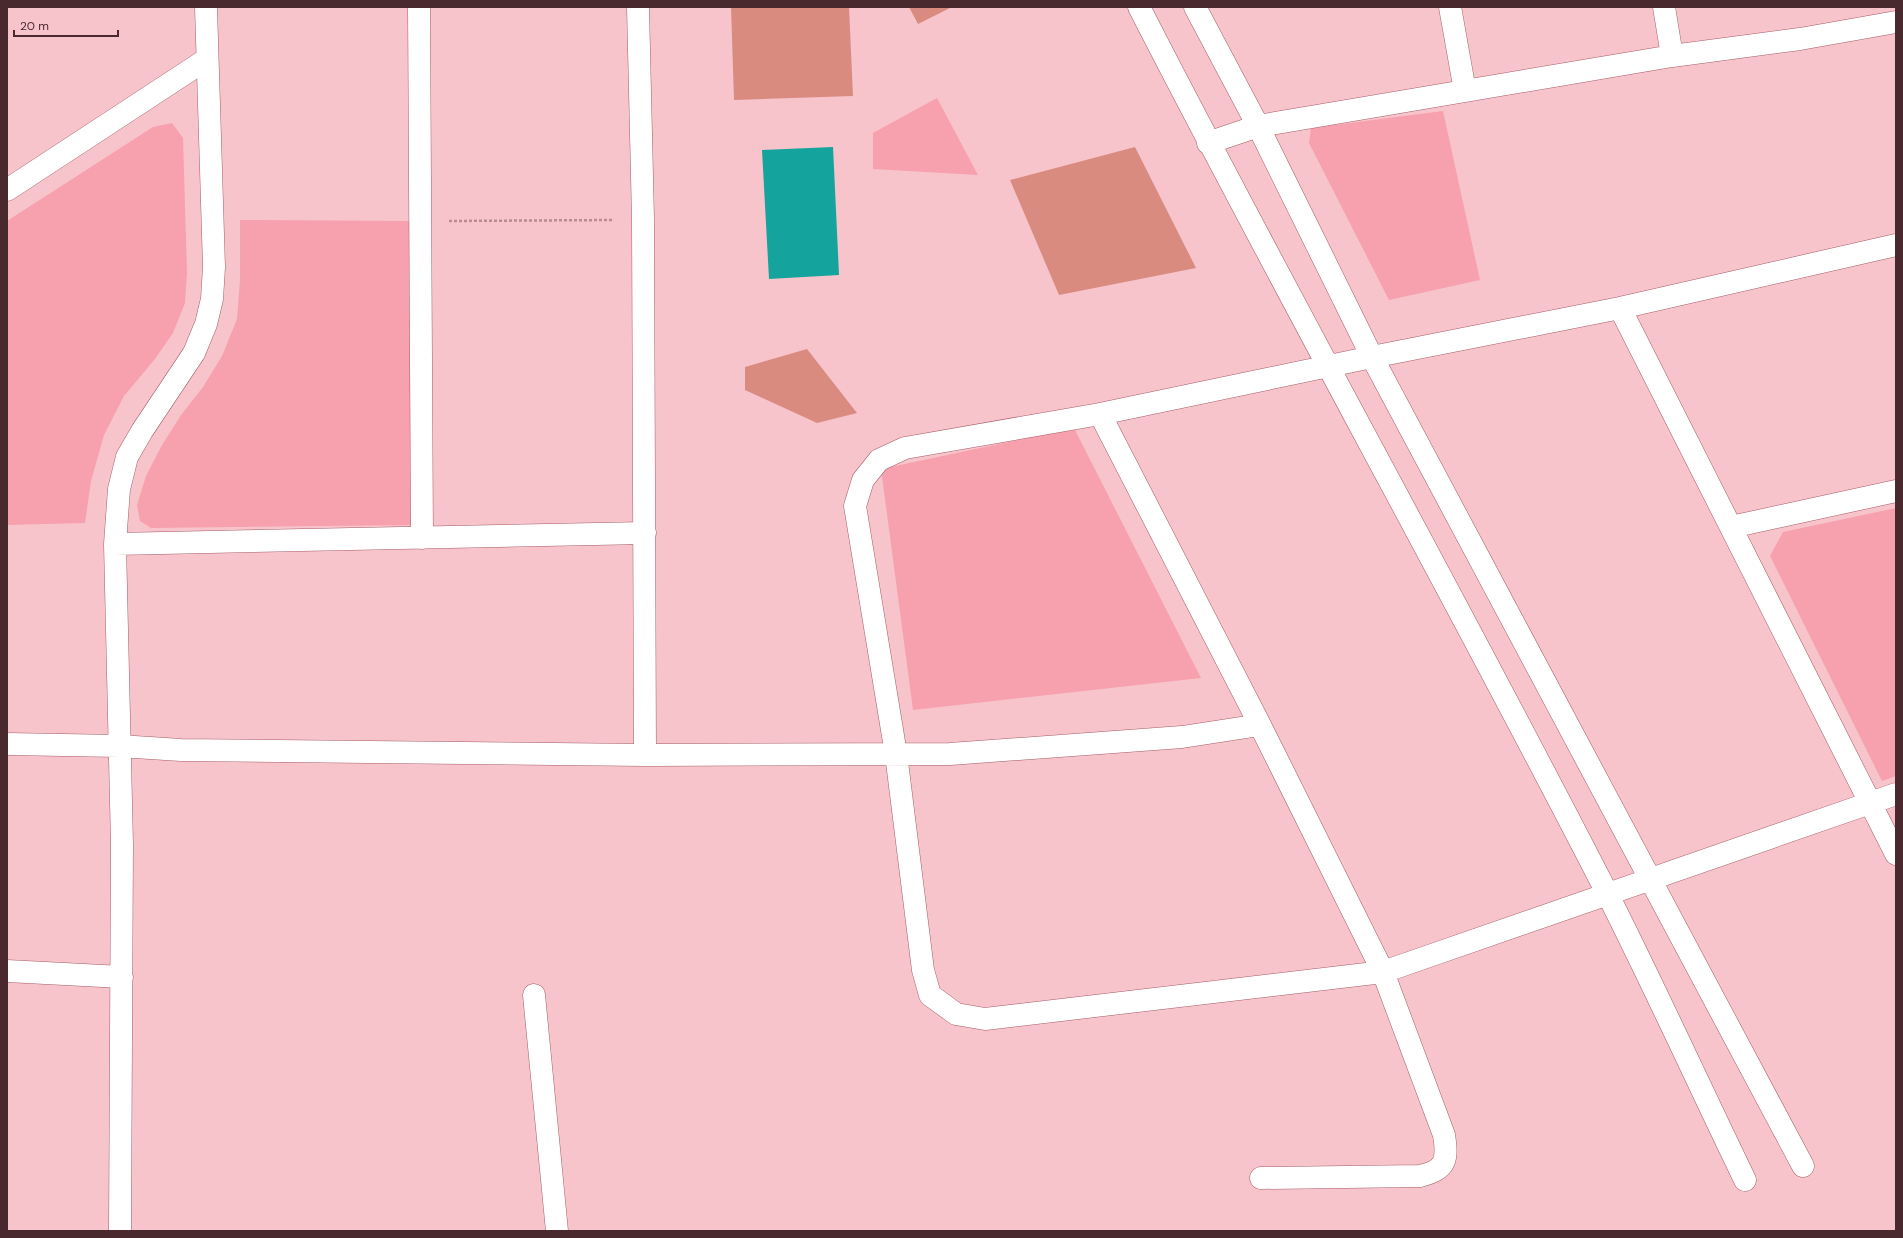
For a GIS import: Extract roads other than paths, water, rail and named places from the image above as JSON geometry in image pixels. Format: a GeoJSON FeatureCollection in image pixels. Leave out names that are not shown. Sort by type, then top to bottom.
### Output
{"type":"FeatureCollection","features":[{"type":"Feature","properties":{"kind":"street"},"geometry":{"type":"LineString","coordinates":[[120,1231],[122,977],[115,544],[119,490],[127,457],[142,431],[194,353],[206,324],[212,300],[214,267],[206,7]]}},
{"type":"Feature","properties":{"kind":"street"},"geometry":{"type":"LineString","coordinates":[[419,7],[422,538]]}},
{"type":"Feature","properties":{"kind":"street"},"geometry":{"type":"LineString","coordinates":[[638,7],[643,219],[645,755]]}},
{"type":"Feature","properties":{"kind":"street"},"geometry":{"type":"LineString","coordinates":[[1139,7],[1208,143],[1330,367],[1607,894],[1745,1180]]}},
{"type":"Feature","properties":{"kind":"street"},"geometry":{"type":"LineString","coordinates":[[1195,7],[1258,126],[1372,357],[1803,1166]]}},
{"type":"Feature","properties":{"kind":"street"},"geometry":{"type":"LineString","coordinates":[[1450,7],[1465,91]]}},
{"type":"Feature","properties":{"kind":"street"},"geometry":{"type":"LineString","coordinates":[[1664,7],[1672,56]]}},
{"type":"Feature","properties":{"kind":"street"},"geometry":{"type":"LineString","coordinates":[[1208,143],[1258,126],[1672,56],[1800,39],[1896,22]]}},
{"type":"Feature","properties":{"kind":"street"},"geometry":{"type":"LineString","coordinates":[[7,190],[207,59]]}},
{"type":"Feature","properties":{"kind":"street"},"geometry":{"type":"LineString","coordinates":[[1896,244],[1620,308],[1372,357],[1100,414],[904,448],[879,460],[863,480],[855,506],[896,754],[923,970],[930,995],[956,1014],[985,1019],[1383,972],[1896,794]]}},
{"type":"Feature","properties":{"kind":"street"},"geometry":{"type":"LineString","coordinates":[[1620,308],[1896,854]]}},
{"type":"Feature","properties":{"kind":"street"},"geometry":{"type":"LineString","coordinates":[[1100,414],[1260,725],[1383,972],[1444,1135],[1447,1151],[1443,1164],[1435,1173],[1420,1176],[1261,1178]]}},
{"type":"Feature","properties":{"kind":"street"},"geometry":{"type":"LineString","coordinates":[[1731,527],[1896,491]]}},
{"type":"Feature","properties":{"kind":"street"},"geometry":{"type":"LineString","coordinates":[[115,544],[645,533]]}},
{"type":"Feature","properties":{"kind":"street"},"geometry":{"type":"LineString","coordinates":[[7,744],[119,746],[181,750],[645,755],[950,754],[1182,737],[1260,725]]}},
{"type":"Feature","properties":{"kind":"street"},"geometry":{"type":"LineString","coordinates":[[7,971],[122,977]]}},
{"type":"Feature","properties":{"kind":"street"},"geometry":{"type":"LineString","coordinates":[[534,995],[557,1231]]}},
{"type":"Feature","properties":{"kind":"water"},"geometry":{"type":"Polygon","coordinates":[[[833,147],[839,275],[769,279],[762,150],[833,147]]]}}]}
